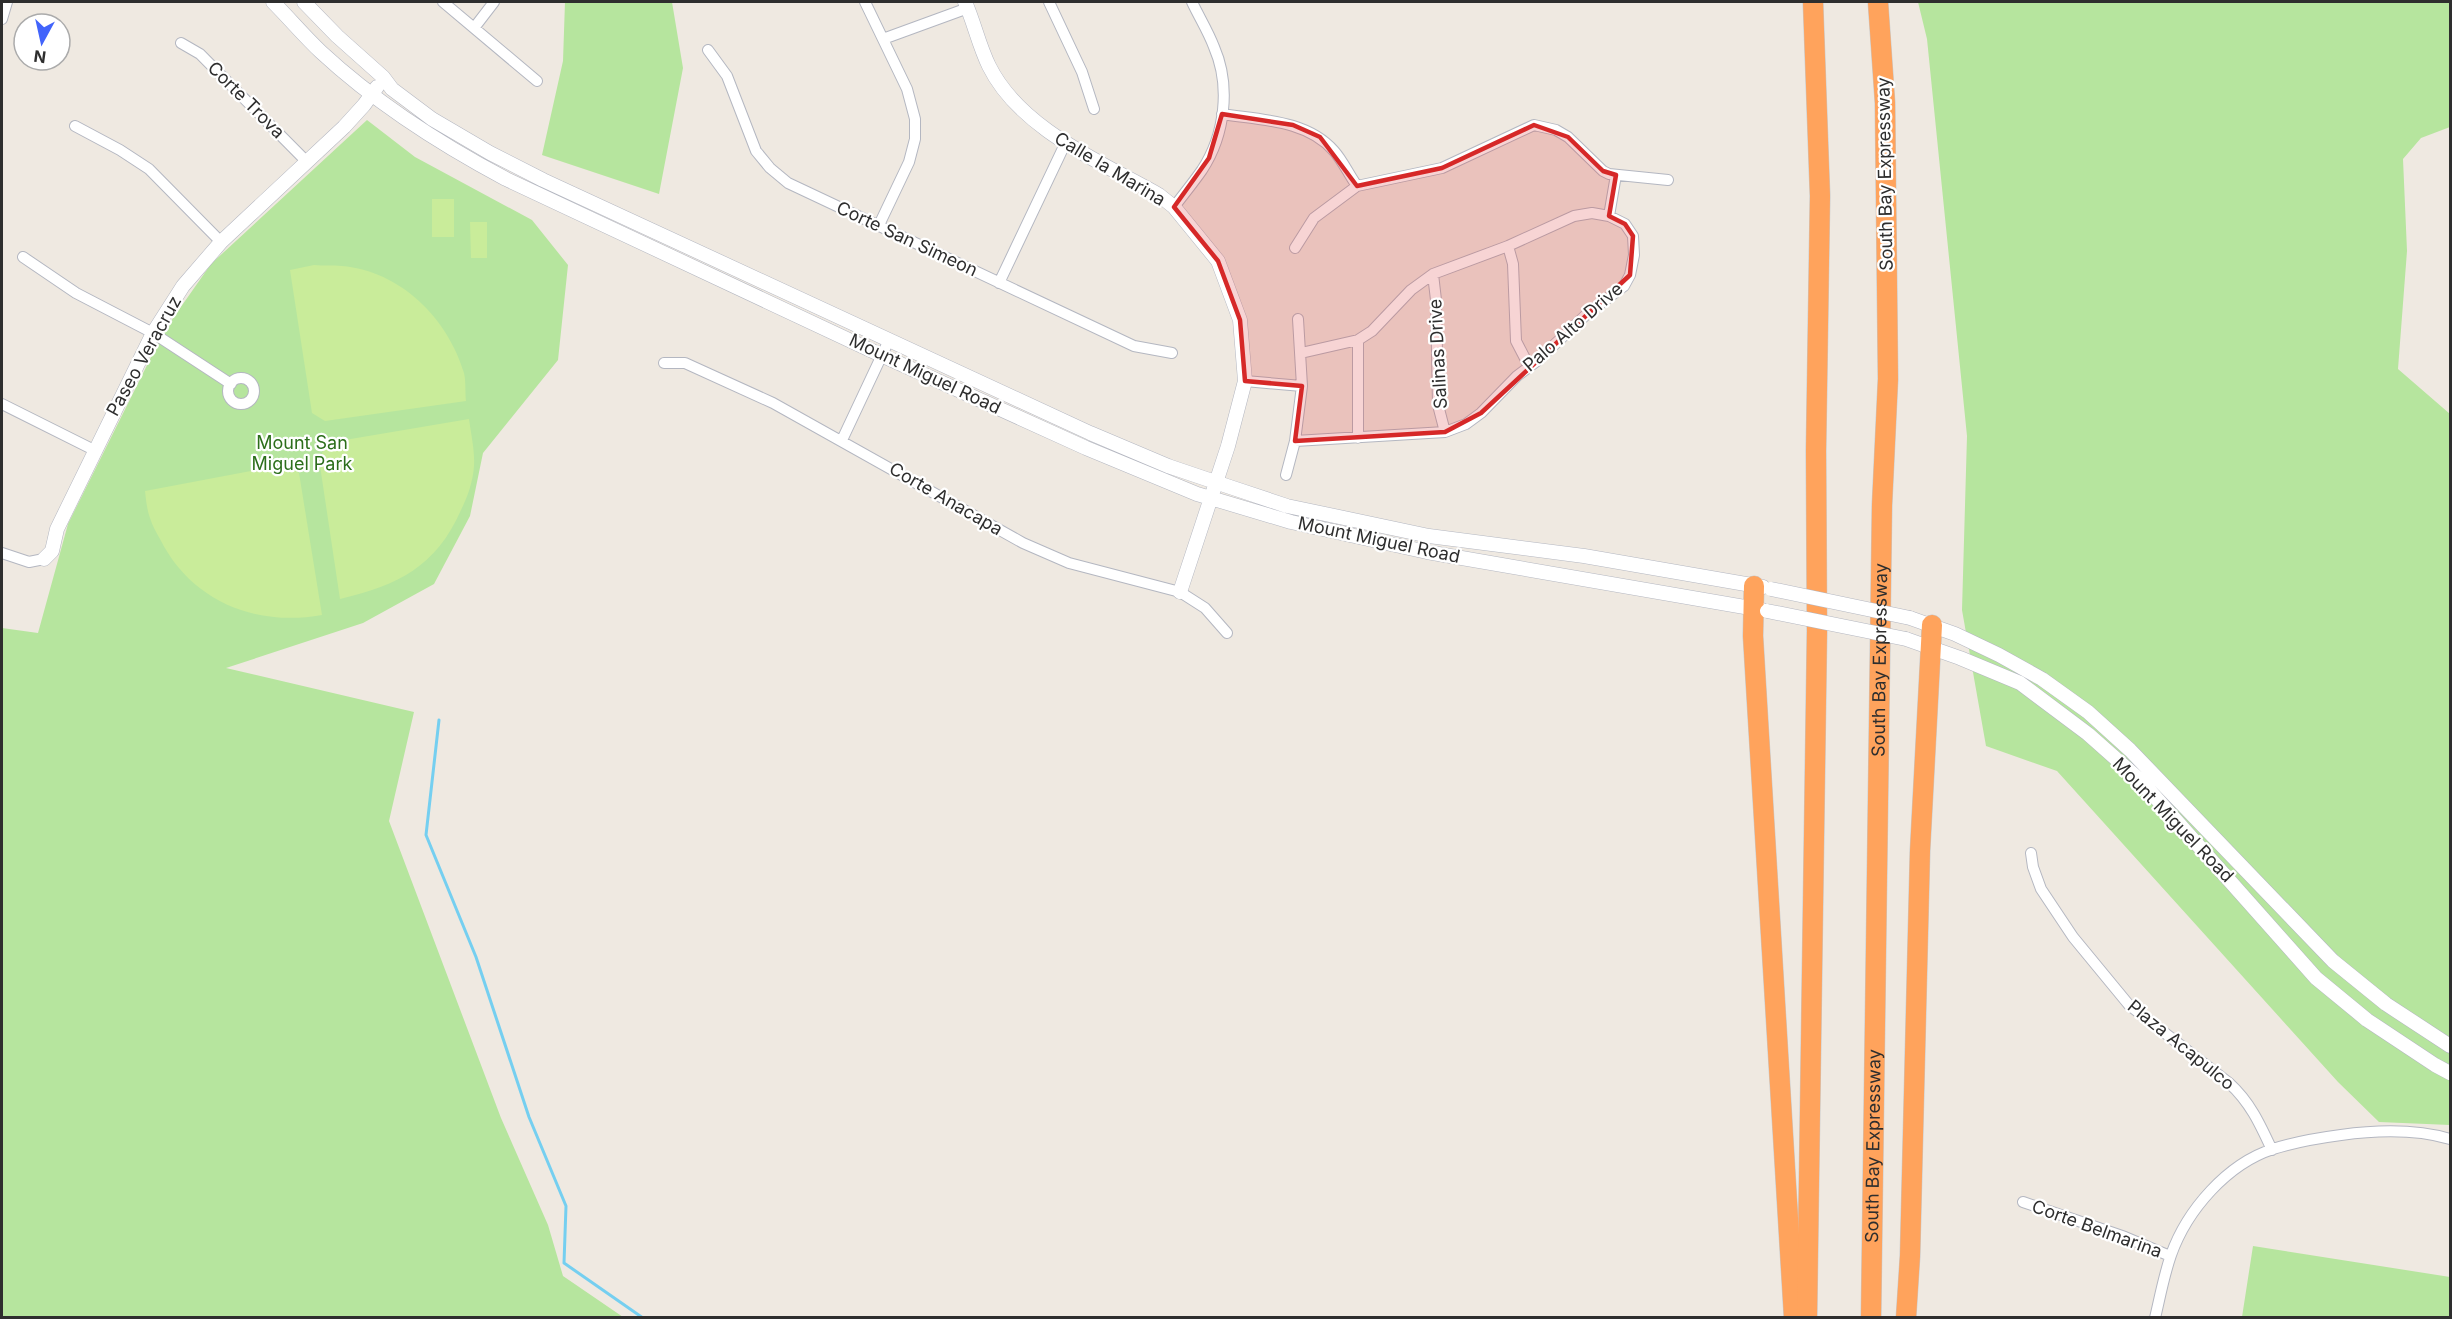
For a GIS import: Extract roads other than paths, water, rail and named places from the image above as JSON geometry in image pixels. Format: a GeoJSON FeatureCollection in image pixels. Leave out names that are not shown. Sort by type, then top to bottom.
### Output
{"type":"FeatureCollection","features":[{"type":"Feature","properties":{"kind":"highway"},"geometry":{"type":"LineString","coordinates":[[1807,1317],[1817,631],[1816,451],[1820,196],[1813,2]]}},
{"type":"Feature","properties":{"kind":"highway","name":"South Bay Expressway"},"geometry":{"type":"LineString","coordinates":[[1871,1317],[1882,506],[1888,379],[1885,103],[1878,2]]}},
{"type":"Feature","properties":{"kind":"highway"},"geometry":{"type":"LineString","coordinates":[[1762,587],[1760,610],[1779,1085],[1790,1221],[1794,1317]]}},
{"type":"Feature","properties":{"kind":"highway"},"geometry":{"type":"LineString","coordinates":[[1906,1317],[1910,1256],[1920,851],[1932,625]]}},
{"type":"Feature","properties":{"kind":"street"},"geometry":{"type":"LineString","coordinates":[[2,19],[7,2]]}},
{"type":"Feature","properties":{"kind":"street","name":"Mount Miguel Road"},"geometry":{"type":"LineString","coordinates":[[273,2],[321,51],[373,94],[464,157],[506,179],[883,356],[1086,448],[1197,494],[1291,522],[1416,550],[1760,610],[1906,639],[2020,683],[2088,734],[2141,781],[2316,978],[2367,1020],[2434,1065],[2451,1073]]}},
{"type":"Feature","properties":{"kind":"street","name":"Mount Miguel Road"},"geometry":{"type":"LineString","coordinates":[[304,2],[337,36],[383,77],[392,89],[432,119],[490,153],[543,180],[1090,433],[1168,466],[1287,506],[1429,536],[1584,556],[1762,587],[1910,618],[1977,644],[2021,666],[2088,712],[2130,750],[2333,961],[2386,1004],[2451,1046]]}},
{"type":"Feature","properties":{"kind":"street"},"geometry":{"type":"LineString","coordinates":[[443,2],[537,81]]}},
{"type":"Feature","properties":{"kind":"street"},"geometry":{"type":"LineString","coordinates":[[474,28],[494,2]]}},
{"type":"Feature","properties":{"kind":"street"},"geometry":{"type":"LineString","coordinates":[[865,2],[911,98],[915,130],[909,162],[879,225]]}},
{"type":"Feature","properties":{"kind":"street"},"geometry":{"type":"LineString","coordinates":[[1049,2],[1082,72],[1094,110]]}},
{"type":"Feature","properties":{"kind":"street"},"geometry":{"type":"LineString","coordinates":[[1174,207],[1209,158],[1216,141],[1222,114],[1223,86],[1218,58],[1192,2]]}},
{"type":"Feature","properties":{"kind":"street"},"geometry":{"type":"LineString","coordinates":[[883,39],[967,5]]}},
{"type":"Feature","properties":{"kind":"street","name":"Calle la Marina"},"geometry":{"type":"LineString","coordinates":[[967,5],[989,66],[999,82],[1035,121],[1066,142],[1159,195],[1174,207],[1218,261],[1240,320],[1245,381],[1217,483],[1180,592]]}},
{"type":"Feature","properties":{"kind":"street","name":"Corte Trova"},"geometry":{"type":"LineString","coordinates":[[181,43],[200,54],[307,162]]}},
{"type":"Feature","properties":{"kind":"street","name":"Corte San Simeon"},"geometry":{"type":"LineString","coordinates":[[708,50],[727,76],[756,152],[788,183],[1134,346],[1172,353]]}},
{"type":"Feature","properties":{"kind":"street","name":"Paseo Veracruz"},"geometry":{"type":"LineString","coordinates":[[45,559],[52,551],[57,529],[153,333],[183,286],[221,242],[344,127],[373,94],[383,77]]}},
{"type":"Feature","properties":{"kind":"street"},"geometry":{"type":"LineString","coordinates":[[1222,114],[1293,125],[1320,137],[1335,152],[1357,186]]}},
{"type":"Feature","properties":{"kind":"street"},"geometry":{"type":"LineString","coordinates":[[1295,248],[1314,218],[1357,186],[1442,168],[1534,125],[1556,130],[1568,137],[1603,171],[1616,175],[1668,180]]}},
{"type":"Feature","properties":{"kind":"street"},"geometry":{"type":"LineString","coordinates":[[75,126],[120,150],[149,169],[221,242]]}},
{"type":"Feature","properties":{"kind":"street"},"geometry":{"type":"LineString","coordinates":[[999,283],[1066,142]]}},
{"type":"Feature","properties":{"kind":"street"},"geometry":{"type":"LineString","coordinates":[[1301,354],[1358,340],[1372,331],[1411,290],[1433,274],[1508,246],[1574,216],[1592,213],[1609,216],[1616,175]]}},
{"type":"Feature","properties":{"kind":"street","name":"Palo Alto Drive"},"geometry":{"type":"LineString","coordinates":[[1295,441],[1445,432],[1466,424],[1481,413],[1507,385],[1537,361],[1588,313],[1624,286],[1630,276],[1634,255],[1633,236],[1625,224],[1609,216]]}},
{"type":"Feature","properties":{"kind":"street"},"geometry":{"type":"LineString","coordinates":[[1508,246],[1513,264],[1516,341],[1528,366]]}},
{"type":"Feature","properties":{"kind":"street"},"geometry":{"type":"LineString","coordinates":[[23,257],[76,293],[153,333],[231,384]]}},
{"type":"Feature","properties":{"kind":"street","name":"Salinas Drive"},"geometry":{"type":"LineString","coordinates":[[1433,274],[1436,300],[1438,405],[1445,432]]}},
{"type":"Feature","properties":{"kind":"street"},"geometry":{"type":"LineString","coordinates":[[1286,475],[1295,441],[1302,386],[1298,319]]}},
{"type":"Feature","properties":{"kind":"street"},"geometry":{"type":"LineString","coordinates":[[842,440],[889,340]]}},
{"type":"Feature","properties":{"kind":"street"},"geometry":{"type":"LineString","coordinates":[[1358,340],[1358,438]]}},
{"type":"Feature","properties":{"kind":"street","name":"Corte Anacapa"},"geometry":{"type":"LineString","coordinates":[[664,363],[685,363],[773,403],[1023,543],[1054,557],[1180,592],[1205,608],[1227,633]]}},
{"type":"Feature","properties":{"kind":"street"},"geometry":{"type":"LineString","coordinates":[[1245,381],[1302,386]]}},
{"type":"Feature","properties":{"kind":"street"},"geometry":{"type":"LineString","coordinates":[[2,404],[94,450]]}},
{"type":"Feature","properties":{"kind":"street"},"geometry":{"type":"LineString","coordinates":[[2,553],[29,562],[45,559]]}},
{"type":"Feature","properties":{"kind":"street","name":"Plaza Acapulco"},"geometry":{"type":"LineString","coordinates":[[2031,853],[2033,867],[2041,889],[2088,955],[2129,1005],[2237,1090],[2254,1111],[2272,1150]]}},
{"type":"Feature","properties":{"kind":"street"},"geometry":{"type":"LineString","coordinates":[[2155,1317],[2170,1256],[2186,1224],[2208,1194],[2237,1169],[2272,1150],[2329,1137],[2380,1131],[2424,1134],[2451,1139]]}},
{"type":"Feature","properties":{"kind":"street","name":"Corte Belmarina"},"geometry":{"type":"LineString","coordinates":[[2023,1202],[2125,1237],[2170,1256]]}},
{"type":"Feature","properties":{"kind":"waterway"},"geometry":{"type":"LineString","coordinates":[[439,720],[426,835],[476,957],[529,1117],[566,1206],[564,1263],[643,1318]]}},
{"type":"Feature","properties":{"kind":"park label","name":"Mount San Miguel Park"},"geometry":{"type":"Point","coordinates":[302,453]}}]}
